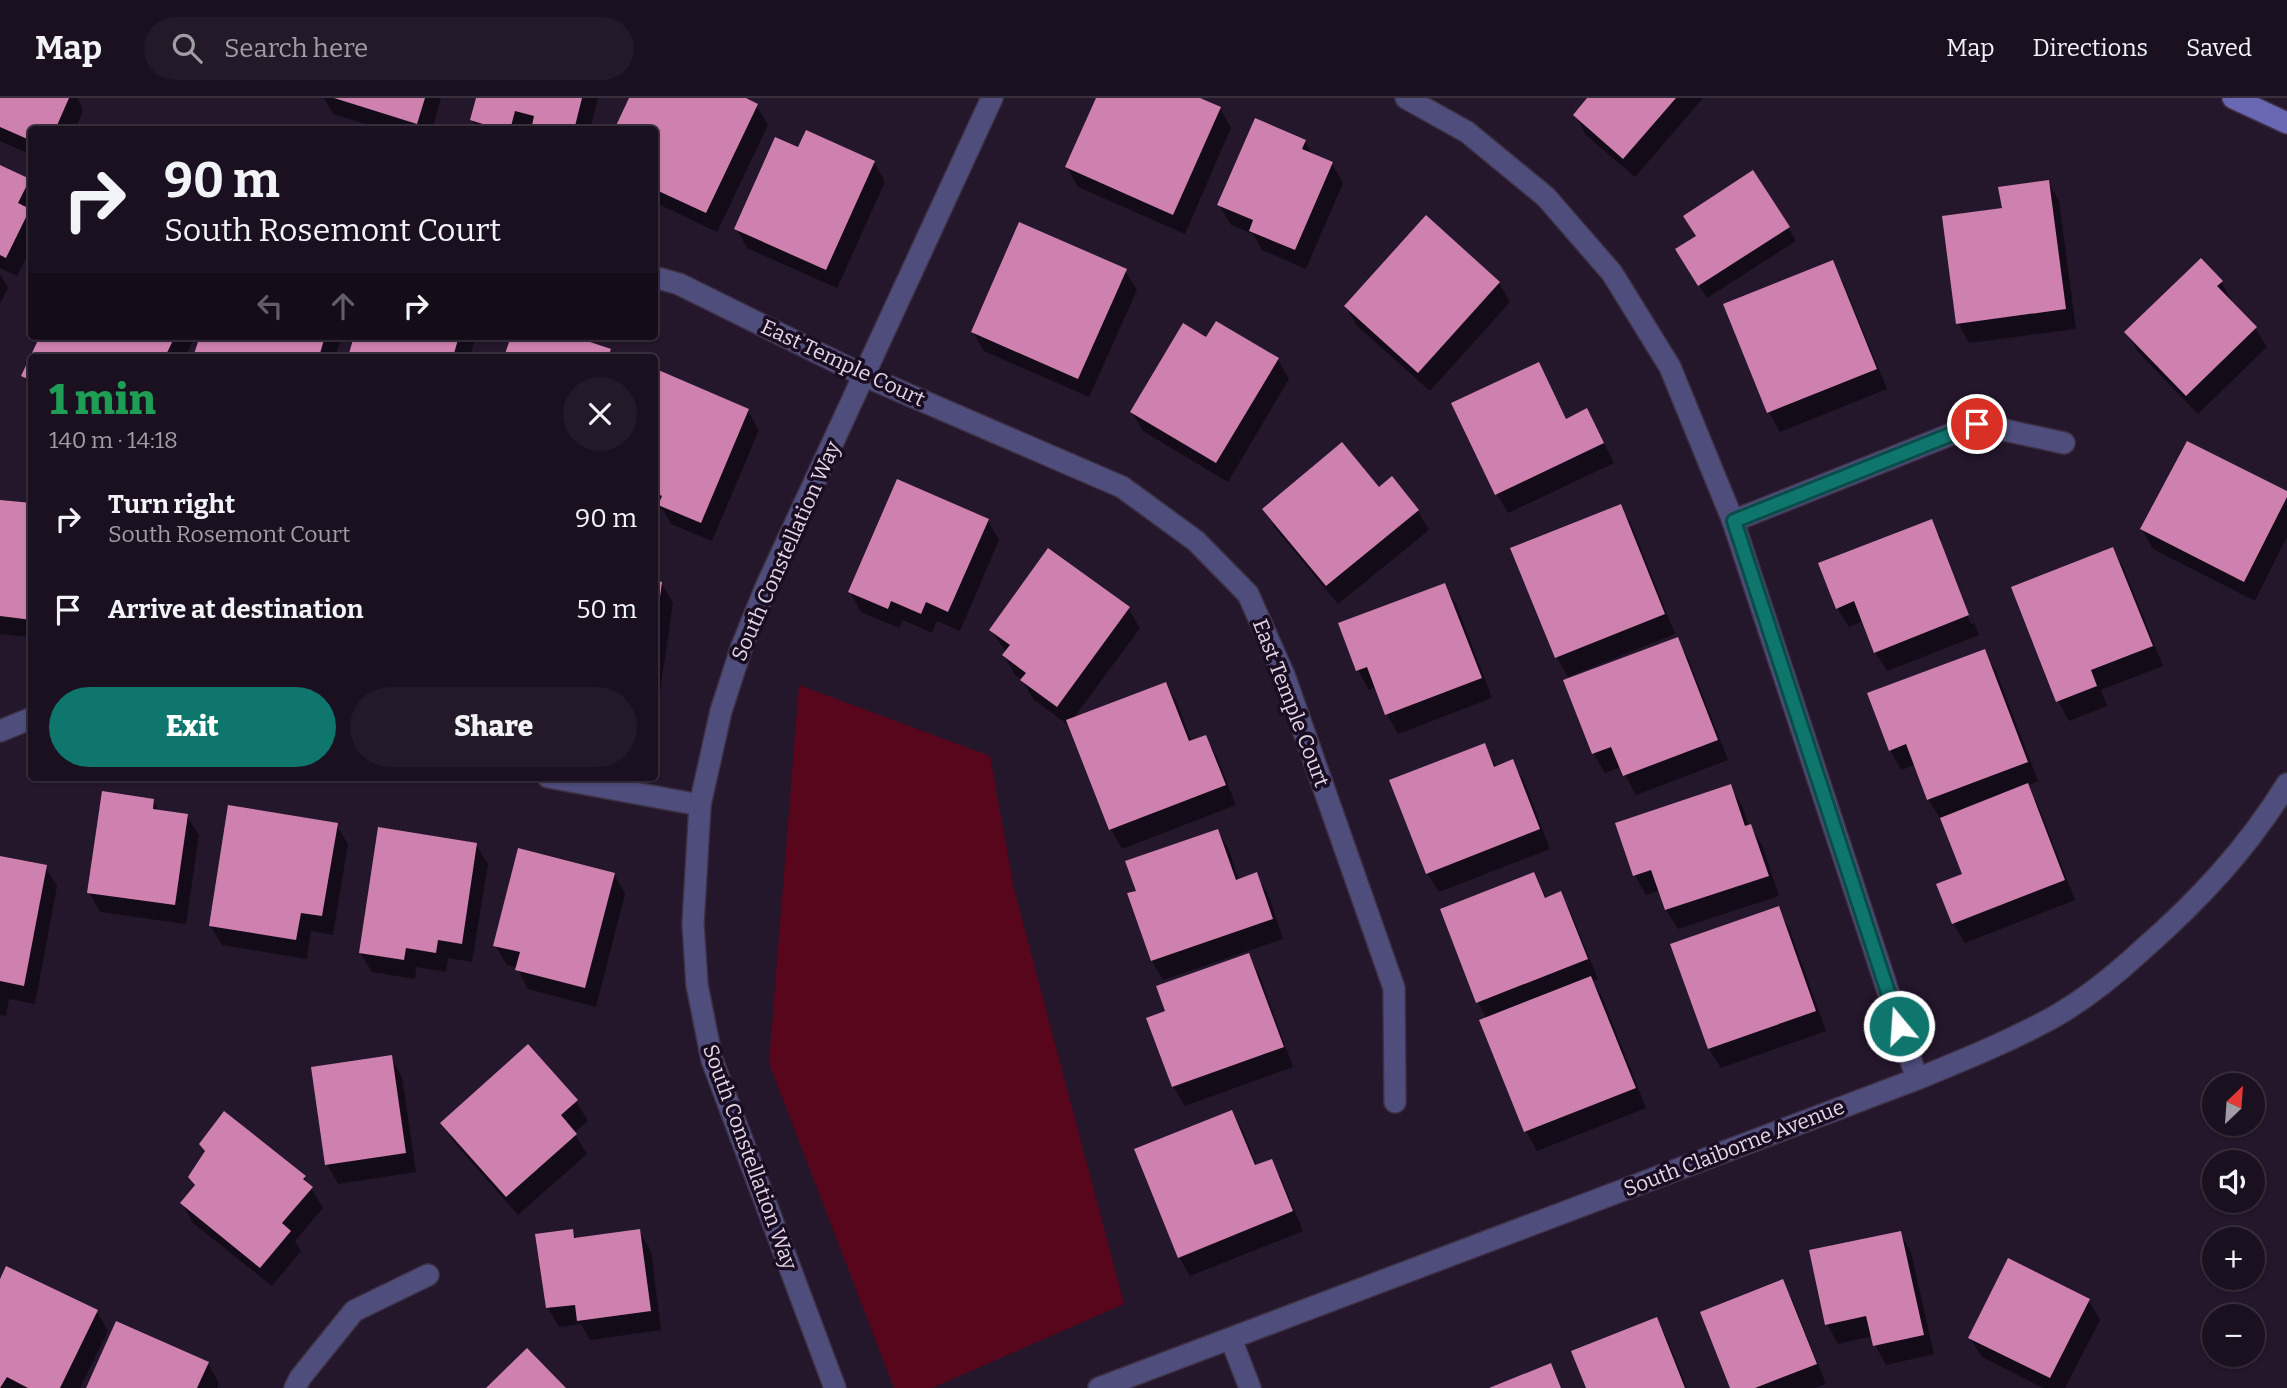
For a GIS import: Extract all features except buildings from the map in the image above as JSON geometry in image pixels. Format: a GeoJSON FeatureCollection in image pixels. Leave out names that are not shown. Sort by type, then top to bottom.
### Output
{"type":"FeatureCollection","features":[{"type":"Feature","properties":{"kind":"main road"},"geometry":{"type":"LineString","coordinates":[[2233,98],[2287,123]]}},
{"type":"Feature","properties":{"kind":"street","name":"South Constellation Way"},"geometry":{"type":"LineString","coordinates":[[835,1388],[712,1060],[697,985],[693,924],[700,804],[721,711],[742,646],[766,587],[992,98]]}},
{"type":"Feature","properties":{"kind":"street"},"geometry":{"type":"LineString","coordinates":[[1406,98],[1467,132],[1546,197],[1612,273],[1670,367],[1734,521],[1917,1079]]}},
{"type":"Feature","properties":{"kind":"street","name":"East Temple Court"},"geometry":{"type":"LineString","coordinates":[[658,278],[679,284],[864,376],[1122,487],[1196,541],[1248,594],[1284,675],[1394,988],[1395,1102]]}},
{"type":"Feature","properties":{"kind":"street"},"geometry":{"type":"LineString","coordinates":[[1734,521],[1977,424],[2064,443]]}},
{"type":"Feature","properties":{"kind":"street"},"geometry":{"type":"LineString","coordinates":[[0,731],[28,720]]}},
{"type":"Feature","properties":{"kind":"street"},"geometry":{"type":"LineString","coordinates":[[571,781],[700,804]]}},
{"type":"Feature","properties":{"kind":"street","name":"South Claiborne Avenue"},"geometry":{"type":"LineString","coordinates":[[1099,1388],[1917,1079],[2000,1045],[2054,1017],[2095,990],[2188,911],[2234,858],[2287,784]]}},
{"type":"Feature","properties":{"kind":"street"},"geometry":{"type":"LineString","coordinates":[[295,1388],[300,1378],[354,1311],[428,1275]]}},
{"type":"Feature","properties":{"kind":"street"},"geometry":{"type":"LineString","coordinates":[[1231,1339],[1250,1388]]}},
{"type":"Feature","properties":{"kind":"shaded area"},"geometry":{"type":"Polygon","coordinates":[[[799,685],[990,756],[1014,889],[1124,1304],[932,1388],[894,1388],[769,1063],[799,685]]]}},
{"type":"Feature","properties":{"kind":"route"},"geometry":{"type":"LineString","coordinates":[[1899,1026],[1734,521],[1977,424]]}}]}
